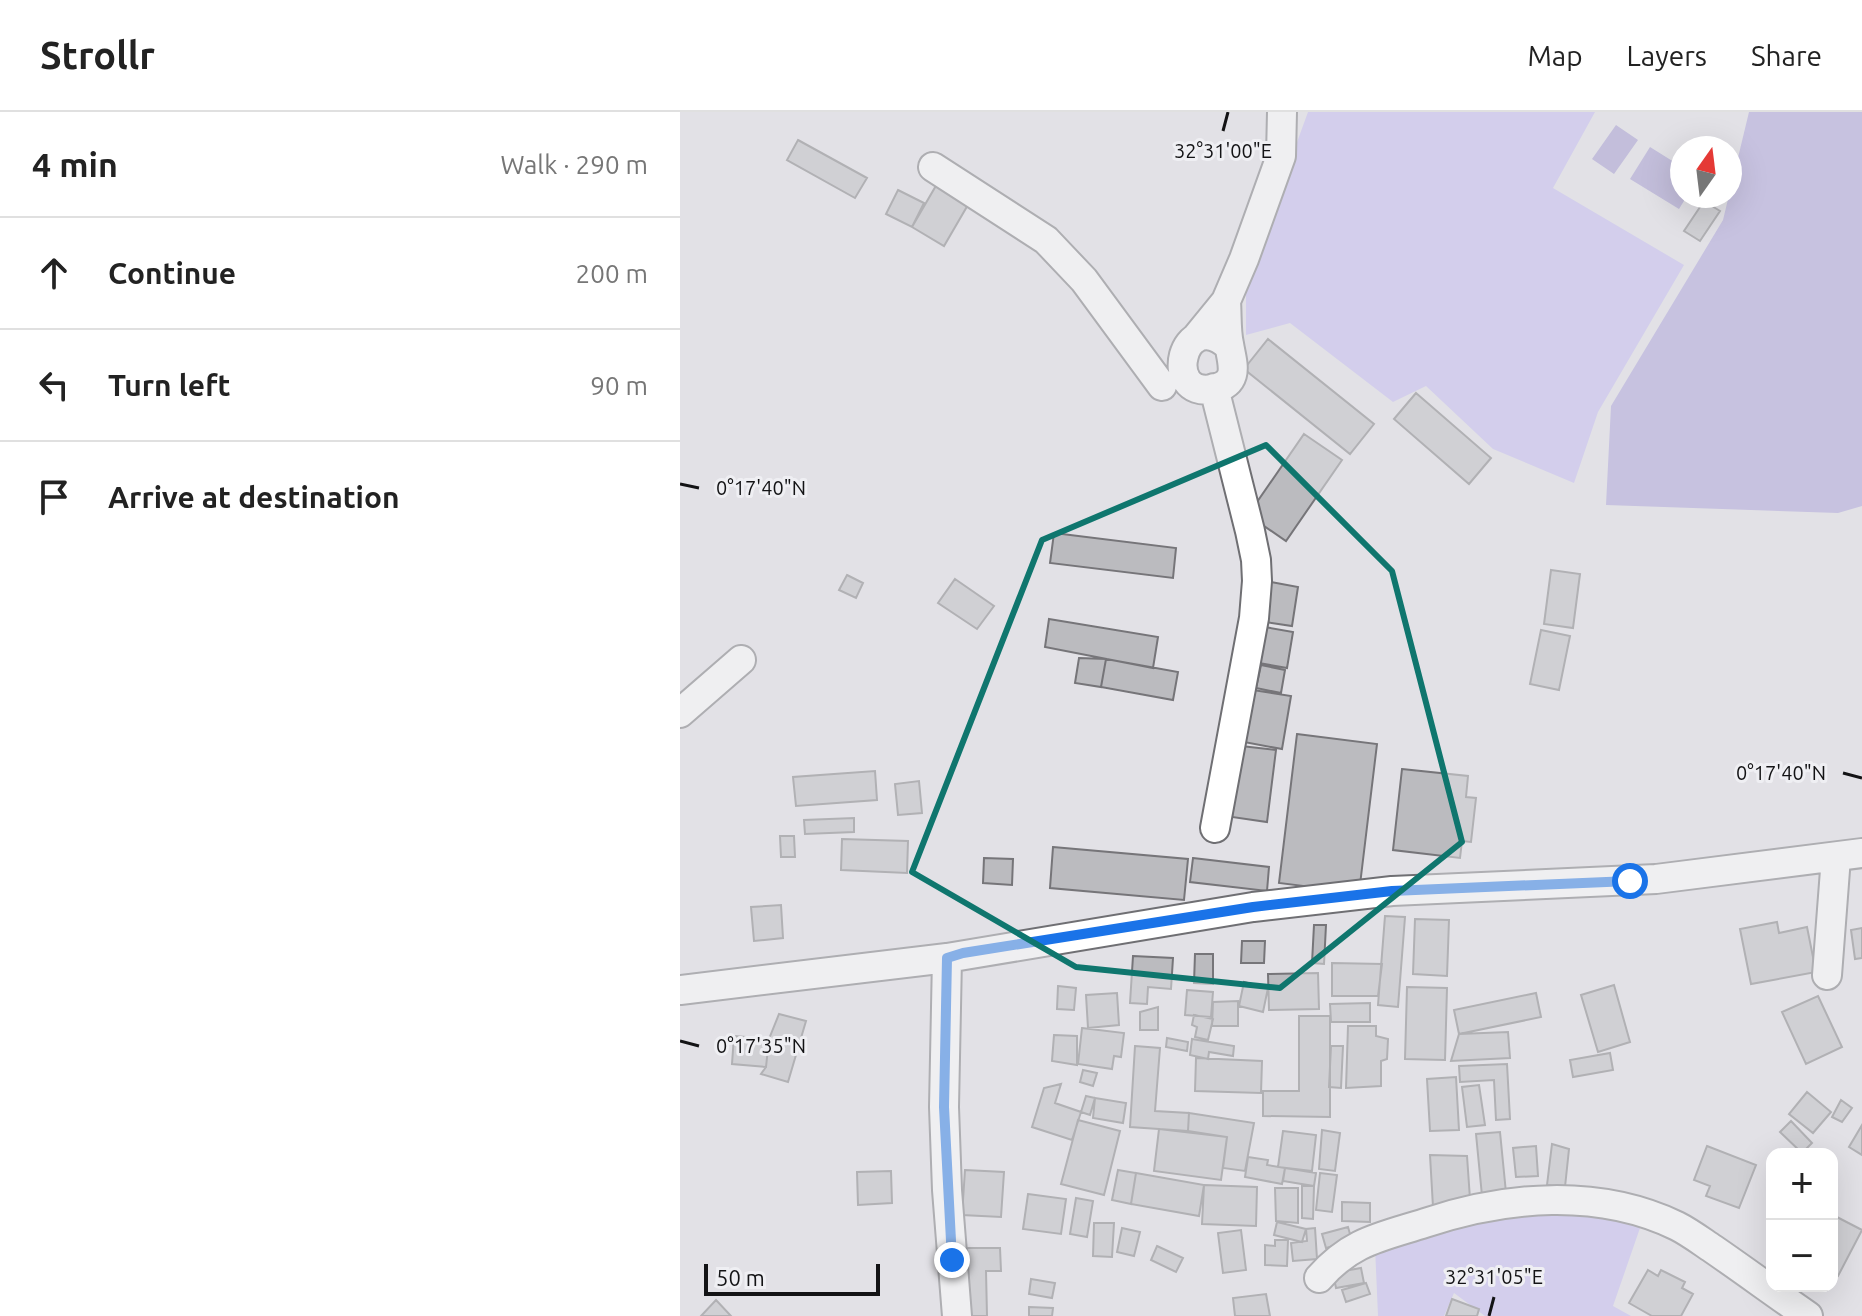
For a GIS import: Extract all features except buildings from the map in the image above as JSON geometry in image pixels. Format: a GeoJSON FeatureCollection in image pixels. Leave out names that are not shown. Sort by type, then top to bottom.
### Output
{"type":"FeatureCollection","features":[{"type":"Feature","properties":{"kind":"street"},"geometry":{"type":"LineString","coordinates":[[1226,301],[1233,371],[1222,385],[1197,387],[1184,374],[1181,358],[1188,344],[1226,301],[1244,259],[1281,156],[1282,112]]}},
{"type":"Feature","properties":{"kind":"street"},"geometry":{"type":"LineString","coordinates":[[933,167],[1046,240],[1084,280],[1162,386]]}},
{"type":"Feature","properties":{"kind":"street"},"geometry":{"type":"LineString","coordinates":[[1195,339],[1213,337],[1229,346]]}},
{"type":"Feature","properties":{"kind":"street"},"geometry":{"type":"LineString","coordinates":[[1214,388],[1253,545],[1257,581],[1254,618],[1215,828]]}},
{"type":"Feature","properties":{"kind":"street"},"geometry":{"type":"LineString","coordinates":[[680,713],[741,660]]}},
{"type":"Feature","properties":{"kind":"street"},"geometry":{"type":"LineString","coordinates":[[680,990],[947,958],[1253,907],[1377,893],[1656,879],[1849,855],[1827,975]]}},
{"type":"Feature","properties":{"kind":"street"},"geometry":{"type":"LineString","coordinates":[[947,958],[944,1107],[957,1316]]}},
{"type":"Feature","properties":{"kind":"street"},"geometry":{"type":"LineString","coordinates":[[1319,1278],[1337,1257],[1363,1243],[1440,1218],[1491,1206],[1548,1199],[1618,1205],[1677,1226],[1808,1316]]}},
{"type":"Feature","properties":{"kind":"highlighted area"},"geometry":{"type":"Polygon","coordinates":[[[1266,445],[1392,571],[1462,842],[1280,988],[1076,967],[912,872],[1042,540],[1266,445]]]}},
{"type":"Feature","properties":{"kind":"shaded area"},"geometry":{"type":"Polygon","coordinates":[[[1308,112],[1595,112],[1553,188],[1684,265],[1598,412],[1574,483],[1493,449],[1426,386],[1393,402],[1290,323],[1246,335],[1246,282],[1308,112]]]}},
{"type":"Feature","properties":{"kind":"shaded area"},"geometry":{"type":"Polygon","coordinates":[[[1749,112],[1862,112],[1862,506],[1838,513],[1606,505],[1611,406],[1723,220],[1726,208],[1742,208],[1742,141],[1749,112]]]}},
{"type":"Feature","properties":{"kind":"shaded area"},"geometry":{"type":"Polygon","coordinates":[[[1616,125],[1638,140],[1614,174],[1592,159],[1616,125]]]}},
{"type":"Feature","properties":{"kind":"shaded area"},"geometry":{"type":"Polygon","coordinates":[[[1650,147],[1670,160],[1670,203],[1630,179],[1650,147]]]}},
{"type":"Feature","properties":{"kind":"shaded area"},"geometry":{"type":"Polygon","coordinates":[[[1629,1211],[1640,1228],[1613,1306],[1631,1316],[1485,1316],[1454,1293],[1444,1316],[1378,1316],[1375,1247],[1503,1215],[1629,1211]]]}},
{"type":"Feature","properties":{"kind":"route"},"geometry":{"type":"LineString","coordinates":[[952,1260],[944,1107],[947,958],[1253,907],[1392,891],[1630,881]]}}]}
